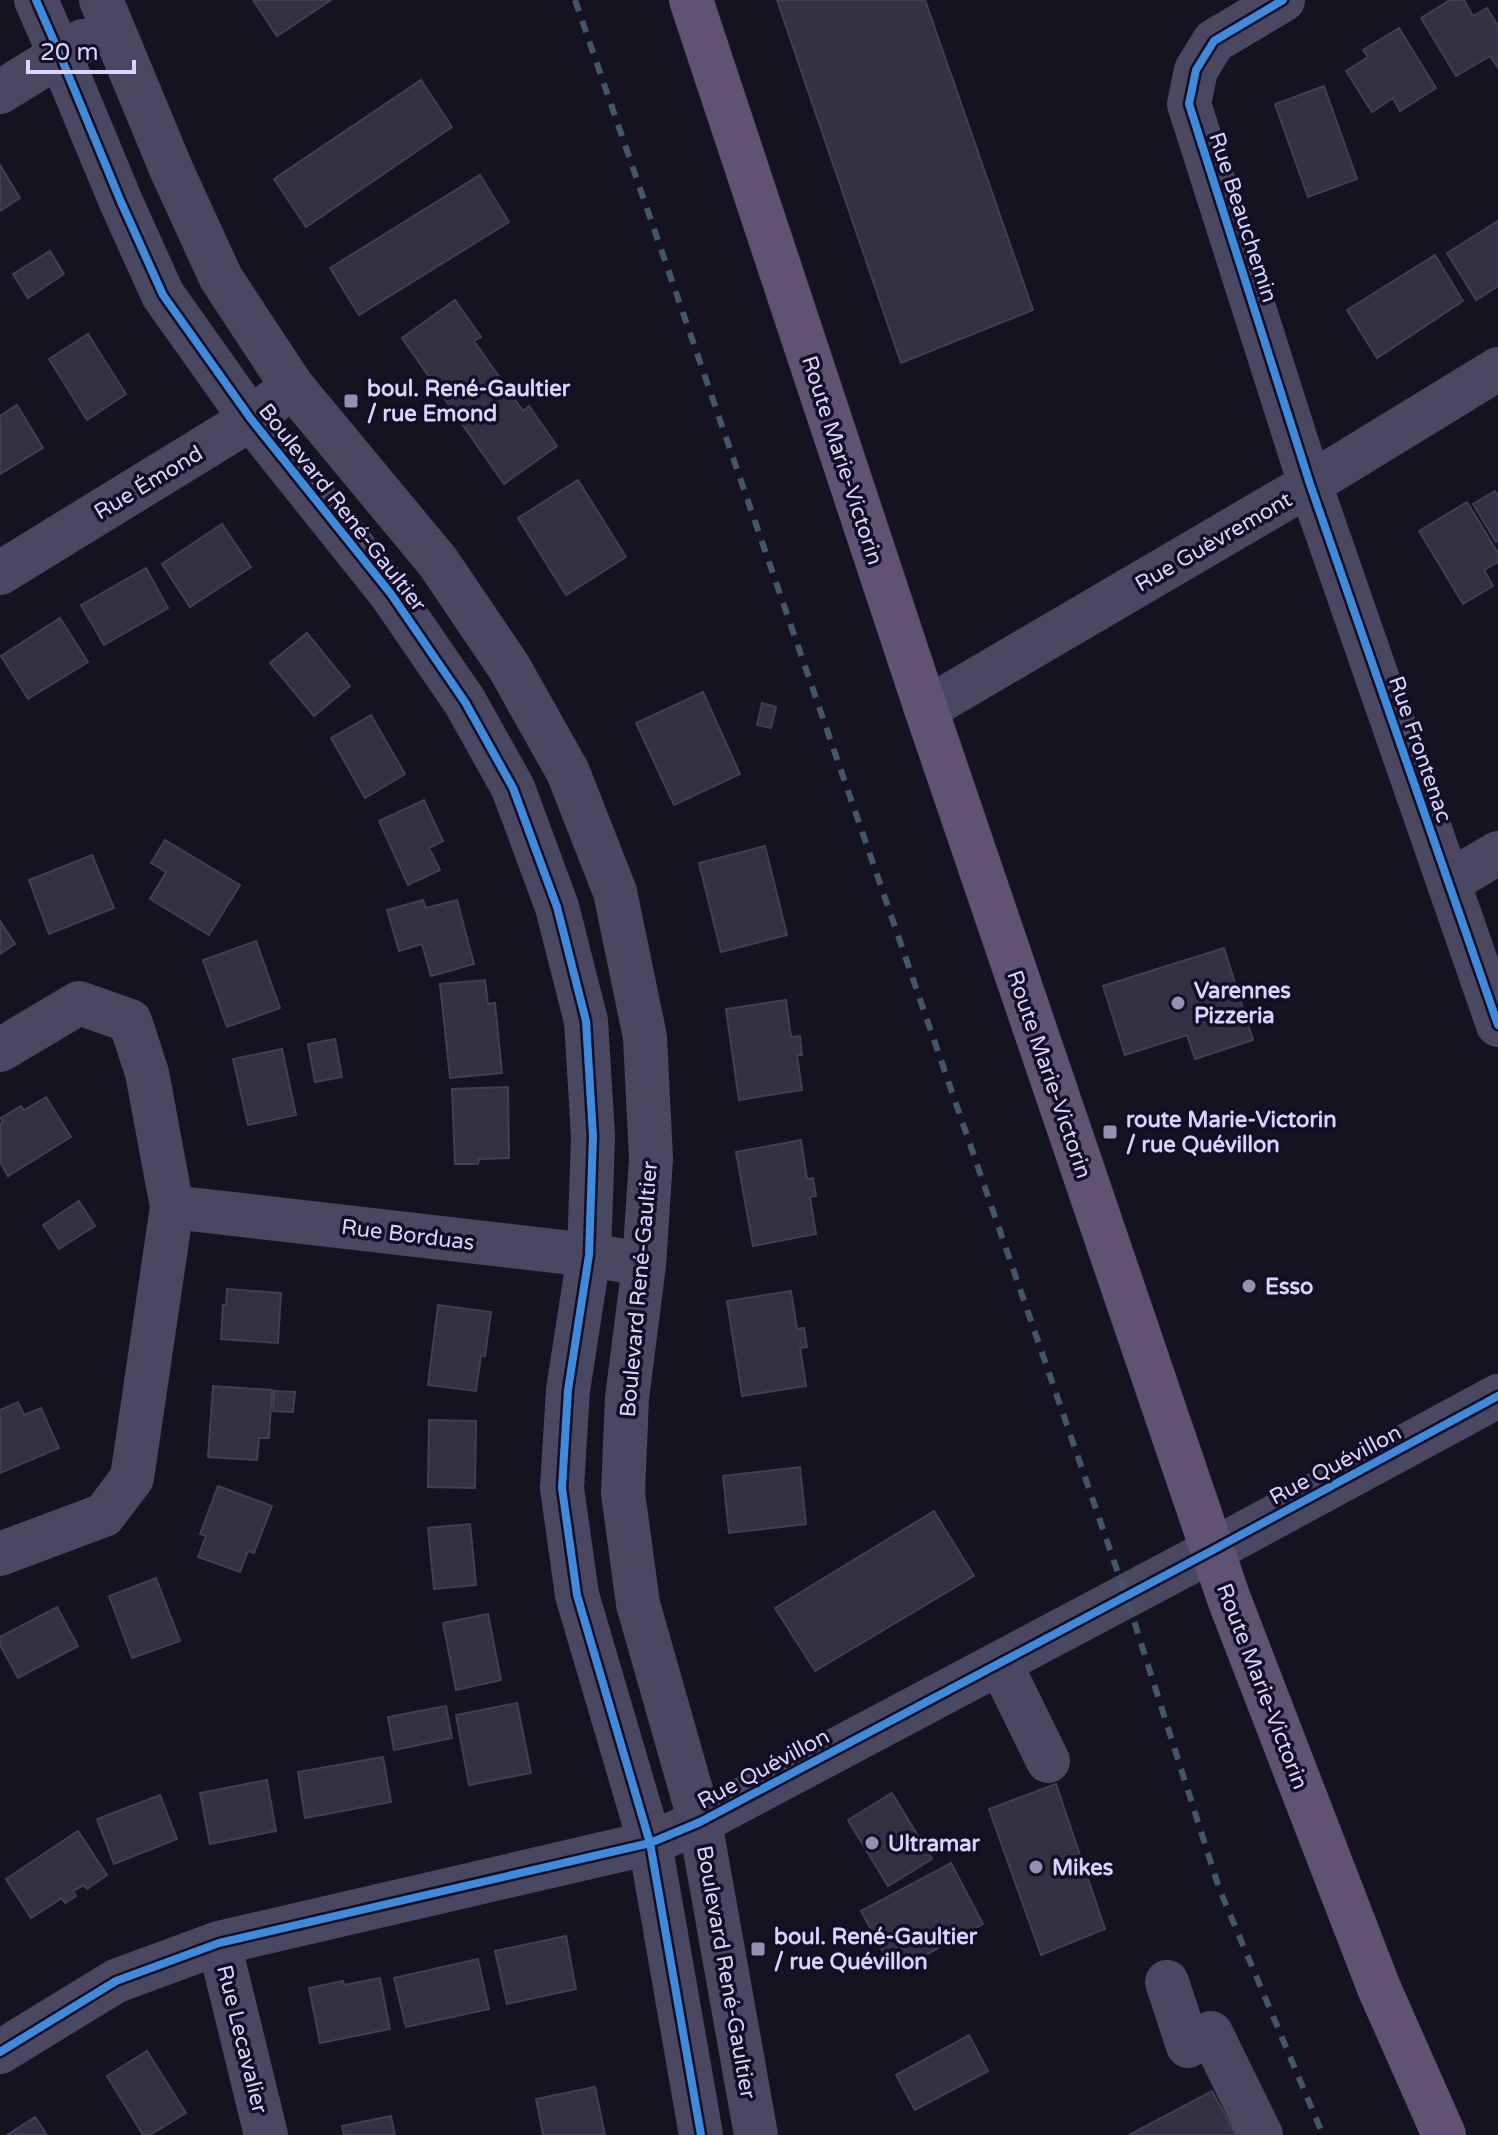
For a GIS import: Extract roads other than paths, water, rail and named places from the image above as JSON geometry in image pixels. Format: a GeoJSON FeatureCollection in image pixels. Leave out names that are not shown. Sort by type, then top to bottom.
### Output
{"type":"FeatureCollection","features":[{"type":"Feature","properties":{"kind":"main road","name":"Route Marie-Victorin"},"geometry":{"type":"LineString","coordinates":[[691,0],[926,709],[1229,1599],[1379,1988],[1444,2135]]}},
{"type":"Feature","properties":{"kind":"street","name":"Boulevard René-Gaultier"},"geometry":{"type":"LineString","coordinates":[[36,0],[163,295],[251,419],[391,594],[465,702],[513,788],[557,907],[586,1021],[593,1136],[589,1255],[568,1390],[562,1488],[577,1595],[650,1843],[701,2135]]}},
{"type":"Feature","properties":{"kind":"street","name":"Rue Beauchemin"},"geometry":{"type":"LineString","coordinates":[[1283,0],[1214,41],[1196,70],[1189,104],[1310,484]]}},
{"type":"Feature","properties":{"kind":"street","name":"Boulevard René-Gaultier"},"geometry":{"type":"LineString","coordinates":[[106,12],[172,171],[221,278],[292,386],[438,562],[509,667],[568,772],[615,892],[645,1037],[651,1159],[644,1265],[627,1398],[623,1493],[638,1604],[700,1822],[756,2135]]}},
{"type":"Feature","properties":{"kind":"street"},"geometry":{"type":"LineString","coordinates":[[0,92],[60,55],[106,12]]}},
{"type":"Feature","properties":{"kind":"street","name":"Rue Guèvremont"},"geometry":{"type":"LineString","coordinates":[[926,709],[1310,484],[1498,369]]}},
{"type":"Feature","properties":{"kind":"street","name":"Rue Émond"},"geometry":{"type":"LineString","coordinates":[[0,573],[251,419],[292,386]]}},
{"type":"Feature","properties":{"kind":"street","name":"Rue Frontenac"},"geometry":{"type":"LineString","coordinates":[[1310,484],[1498,1025]]}},
{"type":"Feature","properties":{"kind":"street"},"geometry":{"type":"LineString","coordinates":[[1449,882],[1498,853]]}},
{"type":"Feature","properties":{"kind":"street"},"geometry":{"type":"LineString","coordinates":[[0,1050],[79,1003],[130,1021],[147,1073],[172,1207],[132,1478],[104,1515],[0,1554]]}},
{"type":"Feature","properties":{"kind":"street","name":"Rue Borduas"},"geometry":{"type":"LineString","coordinates":[[172,1207],[589,1255],[644,1265]]}},
{"type":"Feature","properties":{"kind":"street","name":"Rue Quévillon"},"geometry":{"type":"LineString","coordinates":[[0,2052],[116,1981],[219,1943],[650,1843],[700,1822],[1498,1396]]}},
{"type":"Feature","properties":{"kind":"street"},"geometry":{"type":"LineString","coordinates":[[1000,1663],[1048,1761]]}},
{"type":"Feature","properties":{"kind":"street","name":"Rue Lecavalier"},"geometry":{"type":"LineString","coordinates":[[219,1943],[266,2135]]}},
{"type":"Feature","properties":{"kind":"street"},"geometry":{"type":"LineString","coordinates":[[1167,1982],[1199,2040],[1261,2135]]}},
{"type":"Feature","properties":{"kind":"railway"},"geometry":{"type":"LineString","coordinates":[[575,0],[1126,1596],[1219,1888],[1323,2135]]}},
{"type":"Feature","properties":{"kind":"place","name":"boul. René-Gaultier / rue Emond"},"geometry":{"type":"Point","coordinates":[351,401]}},
{"type":"Feature","properties":{"kind":"place","name":"Varennes Pizzeria"},"geometry":{"type":"Point","coordinates":[1178,1003]}},
{"type":"Feature","properties":{"kind":"place","name":"route Marie-Victorin / rue Quévillon"},"geometry":{"type":"Point","coordinates":[1110,1132]}},
{"type":"Feature","properties":{"kind":"place","name":"Esso"},"geometry":{"type":"Point","coordinates":[1249,1286]}},
{"type":"Feature","properties":{"kind":"place","name":"Ultramar"},"geometry":{"type":"Point","coordinates":[872,1843]}},
{"type":"Feature","properties":{"kind":"place","name":"Mikes"},"geometry":{"type":"Point","coordinates":[1036,1867]}},
{"type":"Feature","properties":{"kind":"place","name":"boul. René-Gaultier / rue Quévillon"},"geometry":{"type":"Point","coordinates":[758,1949]}}]}
